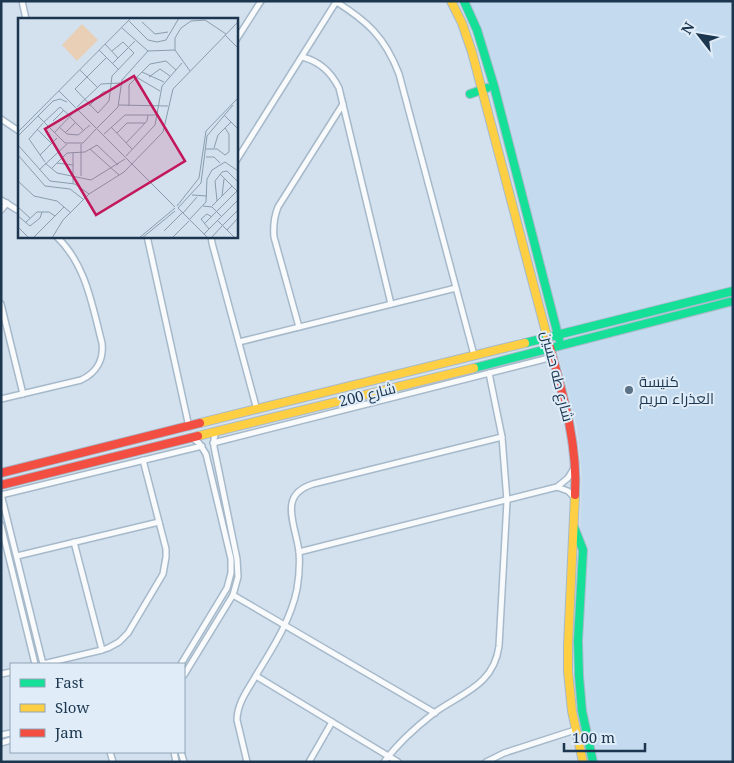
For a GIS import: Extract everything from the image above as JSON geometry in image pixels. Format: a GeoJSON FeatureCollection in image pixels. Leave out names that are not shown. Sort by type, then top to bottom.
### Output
{"type":"FeatureCollection","features":[{"type":"Feature","properties":{"kind":"street"},"geometry":{"type":"LineString","coordinates":[[22,1],[26,18]]}},
{"type":"Feature","properties":{"kind":"street"},"geometry":{"type":"LineString","coordinates":[[238,37],[261,1]]}},
{"type":"Feature","properties":{"kind":"street","name":"شارع طه حسين"},"geometry":{"type":"LineString","coordinates":[[451,1],[466,34],[483,90],[567,410],[575,465],[574,526],[567,658],[570,698],[583,762]]}},
{"type":"Feature","properties":{"kind":"street","name":"شارع طه حسين"},"geometry":{"type":"LineString","coordinates":[[464,1],[477,30],[494,86],[561,346]]}},
{"type":"Feature","properties":{"kind":"street"},"geometry":{"type":"LineString","coordinates":[[238,158],[336,2],[356,14],[383,42],[402,82],[474,356]]}},
{"type":"Feature","properties":{"kind":"street"},"geometry":{"type":"LineString","coordinates":[[302,57],[317,62],[330,73],[339,88],[391,304]]}},
{"type":"Feature","properties":{"kind":"street"},"geometry":{"type":"LineString","coordinates":[[470,94],[494,86]]}},
{"type":"Feature","properties":{"kind":"street"},"geometry":{"type":"LineString","coordinates":[[299,327],[274,237],[275,217],[278,207],[343,104]]}},
{"type":"Feature","properties":{"kind":"street"},"geometry":{"type":"LineString","coordinates":[[1,119],[18,130]]}},
{"type":"Feature","properties":{"kind":"street"},"geometry":{"type":"LineString","coordinates":[[1,210],[4,201],[18,210]]}},
{"type":"Feature","properties":{"kind":"street"},"geometry":{"type":"LineString","coordinates":[[1,399],[86,378],[96,369],[101,357],[102,343],[86,284],[75,259],[58,238]]}},
{"type":"Feature","properties":{"kind":"street"},"geometry":{"type":"LineString","coordinates":[[147,238],[189,427]]}},
{"type":"Feature","properties":{"kind":"street"},"geometry":{"type":"LineString","coordinates":[[212,238],[257,410]]}},
{"type":"Feature","properties":{"kind":"street"},"geometry":{"type":"LineString","coordinates":[[239,342],[456,288]]}},
{"type":"Feature","properties":{"kind":"street","name":"شارع 200"},"geometry":{"type":"LineString","coordinates":[[1,473],[733,291]]}},
{"type":"Feature","properties":{"kind":"street","name":"شارع 200"},"geometry":{"type":"LineString","coordinates":[[1,485],[561,346],[733,300]]}},
{"type":"Feature","properties":{"kind":"street"},"geometry":{"type":"LineString","coordinates":[[1,304],[22,394]]}},
{"type":"Feature","properties":{"kind":"street"},"geometry":{"type":"LineString","coordinates":[[213,443],[554,357]]}},
{"type":"Feature","properties":{"kind":"street"},"geometry":{"type":"LineString","coordinates":[[384,762],[416,728],[482,681],[493,668],[496,660],[499,646],[507,501],[502,437],[489,374]]}},
{"type":"Feature","properties":{"kind":"street"},"geometry":{"type":"LineString","coordinates":[[185,673],[233,595],[236,586],[238,568],[213,443],[216,431]]}},
{"type":"Feature","properties":{"kind":"street"},"geometry":{"type":"LineString","coordinates":[[182,663],[224,594],[231,573],[231,559],[206,454],[202,446],[192,437]]}},
{"type":"Feature","properties":{"kind":"street"},"geometry":{"type":"LineString","coordinates":[[247,762],[237,713],[241,701],[291,612],[295,597],[299,552],[290,509],[295,495],[306,486],[502,437]]}},
{"type":"Feature","properties":{"kind":"street"},"geometry":{"type":"LineString","coordinates":[[43,663],[1,495],[202,446]]}},
{"type":"Feature","properties":{"kind":"street"},"geometry":{"type":"LineString","coordinates":[[47,663],[114,646],[128,633],[163,574],[166,549],[143,460]]}},
{"type":"Feature","properties":{"kind":"street"},"geometry":{"type":"LineString","coordinates":[[299,552],[557,487],[568,478],[575,465]]}},
{"type":"Feature","properties":{"kind":"street"},"geometry":{"type":"LineString","coordinates":[[557,487],[568,491],[575,498]]}},
{"type":"Feature","properties":{"kind":"street"},"geometry":{"type":"LineString","coordinates":[[17,556],[159,522]]}},
{"type":"Feature","properties":{"kind":"street"},"geometry":{"type":"LineString","coordinates":[[1,525],[36,663]]}},
{"type":"Feature","properties":{"kind":"street"},"geometry":{"type":"LineString","coordinates":[[574,526],[583,550],[578,641],[579,676],[582,711],[593,762]]}},
{"type":"Feature","properties":{"kind":"street"},"geometry":{"type":"LineString","coordinates":[[74,542],[102,650]]}},
{"type":"Feature","properties":{"kind":"street"},"geometry":{"type":"LineString","coordinates":[[1,559],[9,557]]}},
{"type":"Feature","properties":{"kind":"street"},"geometry":{"type":"LineString","coordinates":[[233,595],[435,713]]}},
{"type":"Feature","properties":{"kind":"street"},"geometry":{"type":"LineString","coordinates":[[256,676],[398,762]]}},
{"type":"Feature","properties":{"kind":"street"},"geometry":{"type":"LineString","coordinates":[[309,762],[332,722]]}},
{"type":"Feature","properties":{"kind":"street"},"geometry":{"type":"LineString","coordinates":[[486,762],[504,753],[575,730]]}},
{"type":"Feature","properties":{"kind":"shaded area"},"geometry":{"type":"Polygon","coordinates":[[[459,1],[733,1],[733,762],[592,762],[576,635],[582,476],[577,426],[476,41],[459,1]]]}},
{"type":"Feature","properties":{"kind":"traffic: fast"},"geometry":{"type":"LineString","coordinates":[[464,1],[477,30],[494,86],[559,339]]}},
{"type":"Feature","properties":{"kind":"traffic: fast"},"geometry":{"type":"LineString","coordinates":[[470,94],[487,88]]}},
{"type":"Feature","properties":{"kind":"traffic: fast"},"geometry":{"type":"LineString","coordinates":[[525,343],[733,291]]}},
{"type":"Feature","properties":{"kind":"traffic: fast"},"geometry":{"type":"LineString","coordinates":[[474,368],[733,301]]}},
{"type":"Feature","properties":{"kind":"traffic: fast"},"geometry":{"type":"LineString","coordinates":[[574,527],[583,550],[578,641],[579,676],[582,711],[593,762]]}},
{"type":"Feature","properties":{"kind":"traffic: slow"},"geometry":{"type":"LineString","coordinates":[[451,1],[462,23],[472,52],[548,340]]}},
{"type":"Feature","properties":{"kind":"traffic: slow"},"geometry":{"type":"LineString","coordinates":[[200,423],[525,343]]}},
{"type":"Feature","properties":{"kind":"traffic: slow"},"geometry":{"type":"LineString","coordinates":[[198,436],[474,368]]}},
{"type":"Feature","properties":{"kind":"traffic: slow"},"geometry":{"type":"LineString","coordinates":[[575,495],[568,671],[572,711],[583,762]]}},
{"type":"Feature","properties":{"kind":"traffic: jam"},"geometry":{"type":"LineString","coordinates":[[548,340],[568,417],[574,456],[575,495]]}},
{"type":"Feature","properties":{"kind":"traffic: jam"},"geometry":{"type":"LineString","coordinates":[[1,473],[200,423]]}},
{"type":"Feature","properties":{"kind":"traffic: jam"},"geometry":{"type":"LineString","coordinates":[[1,485],[198,436]]}},
{"type":"Feature","properties":{"kind":"place","name":"كنيسة العذراء مريم"},"geometry":{"type":"Point","coordinates":[629,390]}}]}
